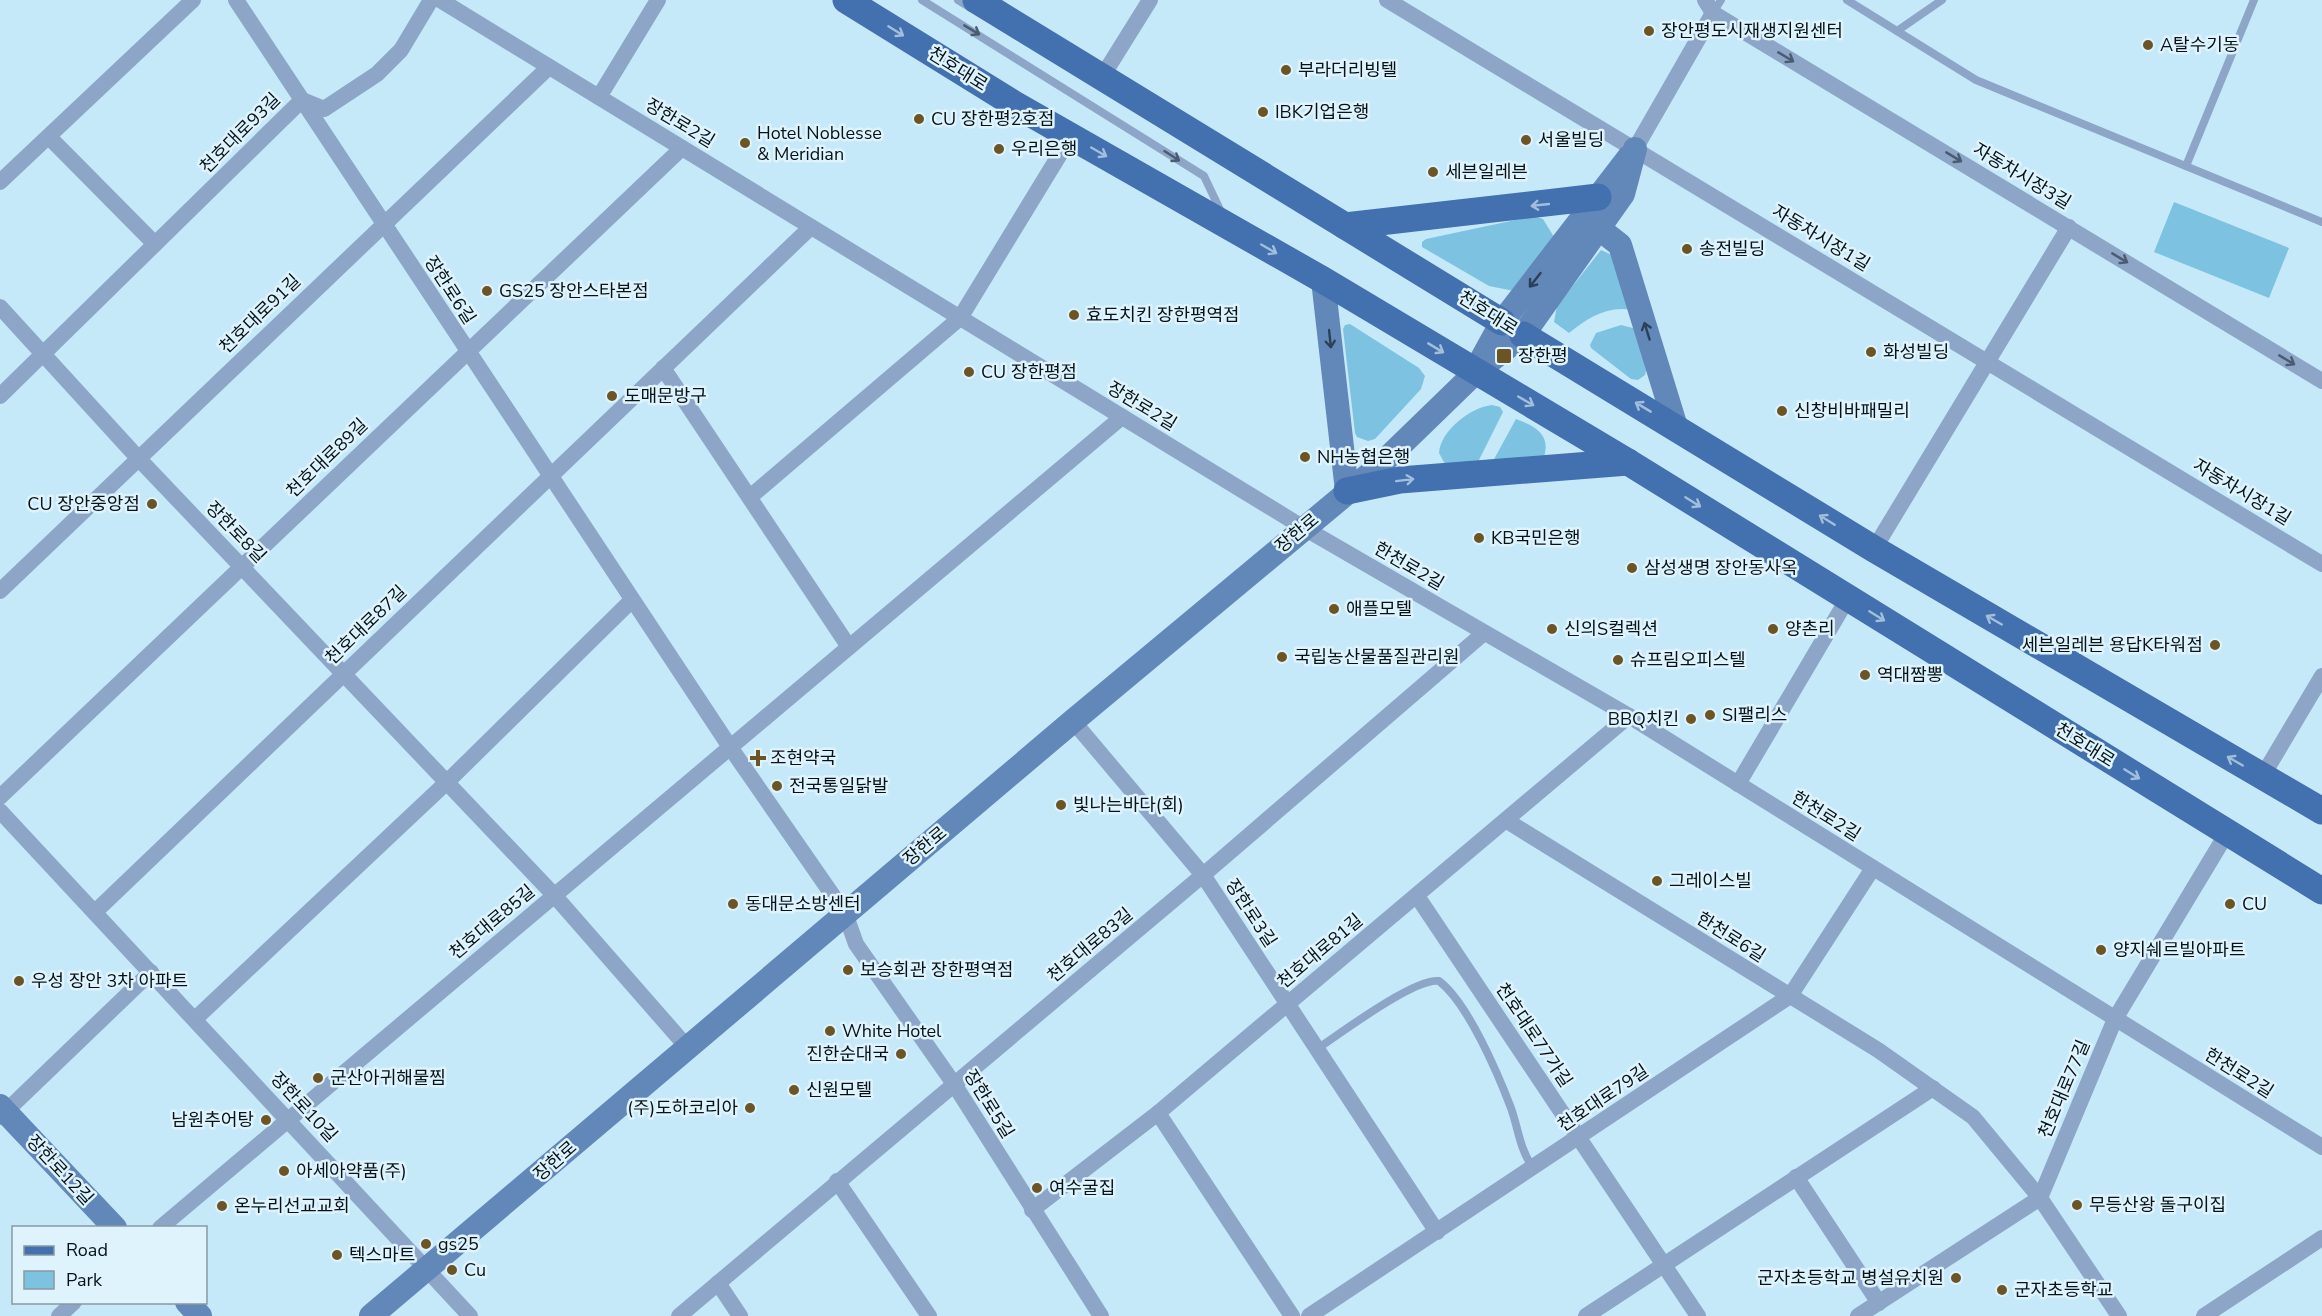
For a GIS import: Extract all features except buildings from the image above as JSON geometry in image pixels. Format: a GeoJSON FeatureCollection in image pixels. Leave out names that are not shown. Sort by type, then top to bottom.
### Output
{"type":"FeatureCollection","features":[{"type":"Feature","properties":{"kind":"main road","name":"천호대로"},"geometry":{"type":"LineString","coordinates":[[846,0],[1071,136],[1323,280],[1628,462],[2322,891]]}},
{"type":"Feature","properties":{"kind":"main road","name":"천호대로"},"geometry":{"type":"LineString","coordinates":[[976,0],[1874,549],[2322,811]]}},
{"type":"Feature","properties":{"kind":"main road"},"geometry":{"type":"LineString","coordinates":[[1345,226],[1599,212]]}},
{"type":"Feature","properties":{"kind":"main road"},"geometry":{"type":"LineString","coordinates":[[1347,491],[1400,480],[1628,462]]}},
{"type":"Feature","properties":{"kind":"street"},"geometry":{"type":"LineString","coordinates":[[0,182],[193,0]]}},
{"type":"Feature","properties":{"kind":"street","name":"장한로6길"},"geometry":{"type":"LineString","coordinates":[[236,0],[550,477],[730,747],[845,914]]}},
{"type":"Feature","properties":{"kind":"street","name":"천호대로93길"},"geometry":{"type":"LineString","coordinates":[[0,396],[302,100],[324,109],[377,74],[402,50],[431,0]]}},
{"type":"Feature","properties":{"kind":"street","name":"장한로2길"},"geometry":{"type":"LineString","coordinates":[[440,0],[1304,528]]}},
{"type":"Feature","properties":{"kind":"street"},"geometry":{"type":"LineString","coordinates":[[599,97],[658,0]]}},
{"type":"Feature","properties":{"kind":"street"},"geometry":{"type":"LineString","coordinates":[[1102,77],[1150,0]]}},
{"type":"Feature","properties":{"kind":"street","name":"자동차시장1길"},"geometry":{"type":"LineString","coordinates":[[1387,0],[1988,360],[2322,564]]}},
{"type":"Feature","properties":{"kind":"street"},"geometry":{"type":"LineString","coordinates":[[1635,149],[1713,4]]}},
{"type":"Feature","properties":{"kind":"street","name":"자동차시장3길"},"geometry":{"type":"LineString","coordinates":[[1713,4],[2322,381]]}},
{"type":"Feature","properties":{"kind":"street","name":"천호대로91길"},"geometry":{"type":"LineString","coordinates":[[0,591],[549,67]]}},
{"type":"Feature","properties":{"kind":"street"},"geometry":{"type":"LineString","coordinates":[[750,497],[960,318],[1071,136]]}},
{"type":"Feature","properties":{"kind":"street"},"geometry":{"type":"LineString","coordinates":[[49,137],[155,244]]}},
{"type":"Feature","properties":{"kind":"street","name":"천호대로89길"},"geometry":{"type":"LineString","coordinates":[[0,797],[682,148]]}},
{"type":"Feature","properties":{"kind":"street","name":"장한로"},"geometry":{"type":"LineString","coordinates":[[371,1316],[1073,721],[1377,468],[1476,372],[1512,328],[1599,212],[1635,149]]}},
{"type":"Feature","properties":{"kind":"street"},"geometry":{"type":"LineString","coordinates":[[1599,212],[1620,245],[1676,427]]}},
{"type":"Feature","properties":{"kind":"street"},"geometry":{"type":"LineString","coordinates":[[1874,549],[2069,226]]}},
{"type":"Feature","properties":{"kind":"street","name":"천호대로87길"},"geometry":{"type":"LineString","coordinates":[[96,911],[811,227]]}},
{"type":"Feature","properties":{"kind":"street"},"geometry":{"type":"LineString","coordinates":[[1323,280],[1347,491]]}},
{"type":"Feature","properties":{"kind":"street","name":"장한로8길"},"geometry":{"type":"LineString","coordinates":[[0,307],[138,458],[554,895],[687,1047]]}},
{"type":"Feature","properties":{"kind":"street"},"geometry":{"type":"LineString","coordinates":[[663,368],[849,647]]}},
{"type":"Feature","properties":{"kind":"street","name":"천호대로85길"},"geometry":{"type":"LineString","coordinates":[[161,1226],[1122,417]]}},
{"type":"Feature","properties":{"kind":"street","name":"한천로2길"},"geometry":{"type":"LineString","coordinates":[[1304,528],[1629,716],[2322,1147]]}},
{"type":"Feature","properties":{"kind":"street"},"geometry":{"type":"LineString","coordinates":[[1738,784],[1848,598]]}},
{"type":"Feature","properties":{"kind":"street"},"geometry":{"type":"LineString","coordinates":[[195,1019],[447,782],[632,600]]}},
{"type":"Feature","properties":{"kind":"street","name":"천호대로83길"},"geometry":{"type":"LineString","coordinates":[[679,1316],[1203,876],[1484,633]]}},
{"type":"Feature","properties":{"kind":"street"},"geometry":{"type":"LineString","coordinates":[[2262,777],[2322,676]]}},
{"type":"Feature","properties":{"kind":"street","name":"천호대로81길"},"geometry":{"type":"LineString","coordinates":[[1032,1210],[1158,1113],[1629,716]]}},
{"type":"Feature","properties":{"kind":"street","name":"장한로3길"},"geometry":{"type":"LineString","coordinates":[[1073,721],[1203,876],[1437,1232]]}},
{"type":"Feature","properties":{"kind":"street","name":"장한로10길"},"geometry":{"type":"LineString","coordinates":[[0,811],[96,911],[470,1316]]}},
{"type":"Feature","properties":{"kind":"street","name":"한천로6길"},"geometry":{"type":"LineString","coordinates":[[1507,821],[1878,1050],[1973,1117],[2040,1198],[2119,1316]]}},
{"type":"Feature","properties":{"kind":"street","name":"천호대로77길"},"geometry":{"type":"LineString","coordinates":[[2040,1198],[2115,1019],[2227,833]]}},
{"type":"Feature","properties":{"kind":"street","name":"천호대로79길"},"geometry":{"type":"LineString","coordinates":[[1309,1316],[1790,996],[1873,868]]}},
{"type":"Feature","properties":{"kind":"street","name":"천호대로77가길"},"geometry":{"type":"LineString","coordinates":[[1417,896],[1698,1316]]}},
{"type":"Feature","properties":{"kind":"street","name":"장한로5길"},"geometry":{"type":"LineString","coordinates":[[845,914],[856,944],[954,1084],[1101,1316]]}},
{"type":"Feature","properties":{"kind":"street"},"geometry":{"type":"LineString","coordinates":[[2,1112],[151,972]]}},
{"type":"Feature","properties":{"kind":"street"},"geometry":{"type":"LineString","coordinates":[[1586,1316],[1933,1088]]}},
{"type":"Feature","properties":{"kind":"street","name":"장한로12길"},"geometry":{"type":"LineString","coordinates":[[2,1112],[114,1226]]}},
{"type":"Feature","properties":{"kind":"street"},"geometry":{"type":"LineString","coordinates":[[1158,1113],[1292,1316]]}},
{"type":"Feature","properties":{"kind":"street"},"geometry":{"type":"LineString","coordinates":[[1796,1177],[1879,1303]]}},
{"type":"Feature","properties":{"kind":"street"},"geometry":{"type":"LineString","coordinates":[[837,1182],[929,1316]]}},
{"type":"Feature","properties":{"kind":"street"},"geometry":{"type":"LineString","coordinates":[[1858,1316],[2040,1198]]}},
{"type":"Feature","properties":{"kind":"street"},"geometry":{"type":"LineString","coordinates":[[2204,1316],[2322,1238]]}},
{"type":"Feature","properties":{"kind":"street"},"geometry":{"type":"LineString","coordinates":[[718,1283],[740,1316]]}},
{"type":"Feature","properties":{"kind":"street"},"geometry":{"type":"LineString","coordinates":[[58,1316],[72,1304]]}},
{"type":"Feature","properties":{"kind":"street"},"geometry":{"type":"LineString","coordinates":[[189,1304],[200,1316]]}},
{"type":"Feature","properties":{"kind":"lane"},"geometry":{"type":"LineString","coordinates":[[922,0],[1204,176],[1227,225]]}},
{"type":"Feature","properties":{"kind":"lane"},"geometry":{"type":"LineString","coordinates":[[958,0],[1075,73]]}},
{"type":"Feature","properties":{"kind":"lane"},"geometry":{"type":"LineString","coordinates":[[1847,0],[1976,80],[2322,222]]}},
{"type":"Feature","properties":{"kind":"lane"},"geometry":{"type":"LineString","coordinates":[[1897,32],[1942,0]]}},
{"type":"Feature","properties":{"kind":"lane"},"geometry":{"type":"LineString","coordinates":[[2186,166],[2254,0]]}},
{"type":"Feature","properties":{"kind":"lane"},"geometry":{"type":"LineString","coordinates":[[1437,297],[1468,300]]}},
{"type":"Feature","properties":{"kind":"lane"},"geometry":{"type":"LineString","coordinates":[[1317,1049],[1406,991],[1422,983],[1439,981],[1452,993],[1496,1068],[1511,1110],[1520,1145],[1533,1168]]}},
{"type":"Feature","properties":{"kind":"green space"},"geometry":{"type":"Polygon","coordinates":[[[2174,202],[2289,248],[2269,298],[2154,252],[2174,202]]]}},
{"type":"Feature","properties":{"kind":"green space"},"geometry":{"type":"Polygon","coordinates":[[[1534,216],[1543,219],[1554,237],[1514,291],[1489,286],[1422,247],[1422,242],[1426,239],[1534,216]]]}},
{"type":"Feature","properties":{"kind":"green space"},"geometry":{"type":"Polygon","coordinates":[[[1601,250],[1614,256],[1633,310],[1615,309],[1598,314],[1569,333],[1554,322],[1557,306],[1601,250]]]}},
{"type":"Feature","properties":{"kind":"green space"},"geometry":{"type":"Polygon","coordinates":[[[1350,324],[1419,368],[1425,376],[1421,389],[1375,439],[1368,441],[1357,437],[1355,433],[1343,329],[1345,325],[1350,324]]]}},
{"type":"Feature","properties":{"kind":"green space"},"geometry":{"type":"Polygon","coordinates":[[[1621,325],[1637,329],[1646,371],[1645,375],[1638,380],[1631,379],[1590,345],[1596,333],[1621,325]]]}},
{"type":"Feature","properties":{"kind":"green space"},"geometry":{"type":"Polygon","coordinates":[[[1492,405],[1500,407],[1503,412],[1477,464],[1445,464],[1439,453],[1445,436],[1466,415],[1492,405]]]}},
{"type":"Feature","properties":{"kind":"green space"},"geometry":{"type":"Polygon","coordinates":[[[1516,419],[1540,432],[1545,442],[1544,457],[1493,461],[1516,419]]]}},
{"type":"Feature","properties":{"kind":"place","name":"장안평도시재생지원센터"},"geometry":{"type":"Point","coordinates":[1649,31]}},
{"type":"Feature","properties":{"kind":"place","name":"A탈수기동"},"geometry":{"type":"Point","coordinates":[2148,45]}},
{"type":"Feature","properties":{"kind":"place","name":"부라더리빙텔"},"geometry":{"type":"Point","coordinates":[1286,70]}},
{"type":"Feature","properties":{"kind":"place","name":"IBK기업은행"},"geometry":{"type":"Point","coordinates":[1263,112]}},
{"type":"Feature","properties":{"kind":"place","name":"CU 장한평2호점"},"geometry":{"type":"Point","coordinates":[919,119]}},
{"type":"Feature","properties":{"kind":"place","name":"서울빌딩"},"geometry":{"type":"Point","coordinates":[1526,140]}},
{"type":"Feature","properties":{"kind":"place","name":"Hotel Noblesse & Meridian"},"geometry":{"type":"Point","coordinates":[745,143]}},
{"type":"Feature","properties":{"kind":"place","name":"우리은행"},"geometry":{"type":"Point","coordinates":[999,149]}},
{"type":"Feature","properties":{"kind":"place","name":"세븐일레븐"},"geometry":{"type":"Point","coordinates":[1433,172]}},
{"type":"Feature","properties":{"kind":"place","name":"송전빌딩"},"geometry":{"type":"Point","coordinates":[1687,249]}},
{"type":"Feature","properties":{"kind":"place","name":"GS25 장안스타본점"},"geometry":{"type":"Point","coordinates":[487,291]}},
{"type":"Feature","properties":{"kind":"place","name":"효도치킨 장한평역점"},"geometry":{"type":"Point","coordinates":[1074,315]}},
{"type":"Feature","properties":{"kind":"place","name":"화성빌딩"},"geometry":{"type":"Point","coordinates":[1871,352]}},
{"type":"Feature","properties":{"kind":"place","name":"장한평"},"geometry":{"type":"Point","coordinates":[1504,356]}},
{"type":"Feature","properties":{"kind":"place","name":"CU 장한평점"},"geometry":{"type":"Point","coordinates":[969,372]}},
{"type":"Feature","properties":{"kind":"place","name":"도매문방구"},"geometry":{"type":"Point","coordinates":[612,396]}},
{"type":"Feature","properties":{"kind":"place","name":"신창비바패밀리"},"geometry":{"type":"Point","coordinates":[1782,411]}},
{"type":"Feature","properties":{"kind":"place","name":"NH농협은행"},"geometry":{"type":"Point","coordinates":[1305,457]}},
{"type":"Feature","properties":{"kind":"place","name":"CU 장안중앙점"},"geometry":{"type":"Point","coordinates":[152,504]}},
{"type":"Feature","properties":{"kind":"place","name":"KB국민은행"},"geometry":{"type":"Point","coordinates":[1479,538]}},
{"type":"Feature","properties":{"kind":"place","name":"삼성생명 장안동사옥"},"geometry":{"type":"Point","coordinates":[1632,568]}},
{"type":"Feature","properties":{"kind":"place","name":"애플모텔"},"geometry":{"type":"Point","coordinates":[1334,609]}},
{"type":"Feature","properties":{"kind":"place","name":"신의S컬렉션"},"geometry":{"type":"Point","coordinates":[1552,629]}},
{"type":"Feature","properties":{"kind":"place","name":"양촌리"},"geometry":{"type":"Point","coordinates":[1773,629]}},
{"type":"Feature","properties":{"kind":"place","name":"세븐일레븐 용답K타워점"},"geometry":{"type":"Point","coordinates":[2215,645]}},
{"type":"Feature","properties":{"kind":"place","name":"국립농산물품질관리원"},"geometry":{"type":"Point","coordinates":[1282,657]}},
{"type":"Feature","properties":{"kind":"place","name":"슈프림오피스텔"},"geometry":{"type":"Point","coordinates":[1618,660]}},
{"type":"Feature","properties":{"kind":"place","name":"역대짬뽕"},"geometry":{"type":"Point","coordinates":[1865,675]}},
{"type":"Feature","properties":{"kind":"place","name":"SI팰리스"},"geometry":{"type":"Point","coordinates":[1710,715]}},
{"type":"Feature","properties":{"kind":"place","name":"BBQ치킨"},"geometry":{"type":"Point","coordinates":[1691,719]}},
{"type":"Feature","properties":{"kind":"place","name":"조현약국"},"geometry":{"type":"Point","coordinates":[758,758]}},
{"type":"Feature","properties":{"kind":"place","name":"전국통일닭발"},"geometry":{"type":"Point","coordinates":[777,786]}},
{"type":"Feature","properties":{"kind":"place","name":"빛나는바다(회)"},"geometry":{"type":"Point","coordinates":[1061,805]}},
{"type":"Feature","properties":{"kind":"place","name":"그레이스빌"},"geometry":{"type":"Point","coordinates":[1657,881]}},
{"type":"Feature","properties":{"kind":"place","name":"동대문소방센터"},"geometry":{"type":"Point","coordinates":[733,904]}},
{"type":"Feature","properties":{"kind":"place","name":"CU"},"geometry":{"type":"Point","coordinates":[2230,904]}},
{"type":"Feature","properties":{"kind":"place","name":"양지쉐르빌아파트"},"geometry":{"type":"Point","coordinates":[2101,950]}},
{"type":"Feature","properties":{"kind":"place","name":"보승회관 장한평역점"},"geometry":{"type":"Point","coordinates":[848,970]}},
{"type":"Feature","properties":{"kind":"place","name":"우성 장안 3차 아파트"},"geometry":{"type":"Point","coordinates":[19,981]}},
{"type":"Feature","properties":{"kind":"place","name":"White Hotel"},"geometry":{"type":"Point","coordinates":[830,1031]}},
{"type":"Feature","properties":{"kind":"place","name":"진한순대국"},"geometry":{"type":"Point","coordinates":[901,1054]}},
{"type":"Feature","properties":{"kind":"place","name":"군산아귀해물찜"},"geometry":{"type":"Point","coordinates":[318,1078]}},
{"type":"Feature","properties":{"kind":"place","name":"신원모텔"},"geometry":{"type":"Point","coordinates":[794,1090]}},
{"type":"Feature","properties":{"kind":"place","name":"(주)도하코리아"},"geometry":{"type":"Point","coordinates":[750,1108]}},
{"type":"Feature","properties":{"kind":"place","name":"남원추어탕"},"geometry":{"type":"Point","coordinates":[266,1120]}},
{"type":"Feature","properties":{"kind":"place","name":"아세아약품(주)"},"geometry":{"type":"Point","coordinates":[284,1171]}},
{"type":"Feature","properties":{"kind":"place","name":"여수굴집"},"geometry":{"type":"Point","coordinates":[1037,1188]}},
{"type":"Feature","properties":{"kind":"place","name":"무등산왕 돌구이집"},"geometry":{"type":"Point","coordinates":[2077,1205]}},
{"type":"Feature","properties":{"kind":"place","name":"온누리선교교회"},"geometry":{"type":"Point","coordinates":[222,1206]}},
{"type":"Feature","properties":{"kind":"place","name":"gs25"},"geometry":{"type":"Point","coordinates":[426,1244]}},
{"type":"Feature","properties":{"kind":"place","name":"텍스마트"},"geometry":{"type":"Point","coordinates":[337,1255]}},
{"type":"Feature","properties":{"kind":"place","name":"Cu"},"geometry":{"type":"Point","coordinates":[452,1270]}},
{"type":"Feature","properties":{"kind":"place","name":"군자초등학교 병설유치원"},"geometry":{"type":"Point","coordinates":[1956,1278]}},
{"type":"Feature","properties":{"kind":"place","name":"군자초등학교"},"geometry":{"type":"Point","coordinates":[2002,1290]}}]}
